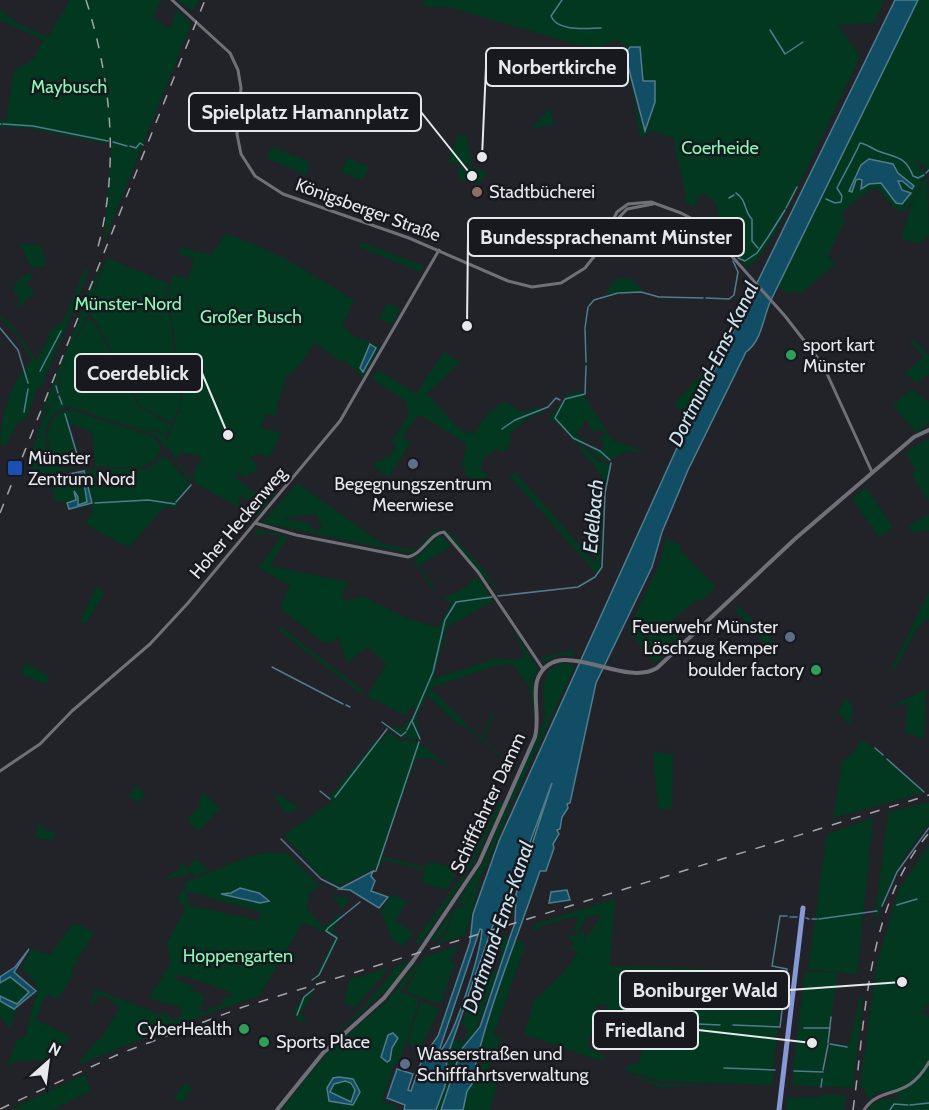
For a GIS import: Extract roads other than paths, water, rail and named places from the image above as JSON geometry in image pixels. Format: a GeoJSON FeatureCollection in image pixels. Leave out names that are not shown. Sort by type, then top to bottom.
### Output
{"type":"FeatureCollection","features":[{"type":"Feature","properties":{"kind":"highway"},"geometry":{"type":"LineString","coordinates":[[779,1110],[803,908]]}},
{"type":"Feature","properties":{"kind":"main road"},"geometry":{"type":"LineString","coordinates":[[543,669],[558,660],[577,661],[639,675],[657,668],[795,538],[914,437],[929,430]]}},
{"type":"Feature","properties":{"kind":"main road","name":"Schifffahrter Damm"},"geometry":{"type":"LineString","coordinates":[[277,1110],[323,1053],[379,1004],[409,967],[479,863],[532,745],[538,719],[536,684],[543,669]]}},
{"type":"Feature","properties":{"kind":"street","name":"Königsberger Straße"},"geometry":{"type":"LineString","coordinates":[[172,0],[227,49],[237,67],[241,88],[238,143],[248,167],[259,179],[287,195],[439,250],[514,284],[546,286],[564,282],[585,268],[596,254],[616,214],[625,205],[639,202],[655,204],[681,213],[708,228],[774,303],[825,368],[873,472]]}},
{"type":"Feature","properties":{"kind":"street","name":"Hoher Heckenweg"},"geometry":{"type":"LineString","coordinates":[[0,771],[35,748],[72,711],[168,627],[345,413],[439,250]]}},
{"type":"Feature","properties":{"kind":"street"},"geometry":{"type":"LineString","coordinates":[[255,523],[296,535],[408,557],[418,553],[438,533],[444,532],[478,572],[543,669]]}},
{"type":"Feature","properties":{"kind":"street"},"geometry":{"type":"LineString","coordinates":[[864,1110],[878,1097],[901,1091],[914,1083],[929,1062]]}},
{"type":"Feature","properties":{"kind":"water"},"geometry":{"type":"Polygon","coordinates":[[[895,0],[918,0],[771,300],[756,342],[746,352],[688,470],[662,532],[652,567],[596,683],[570,803],[567,804],[568,808],[562,817],[560,829],[557,830],[559,834],[553,844],[554,848],[546,871],[540,871],[505,968],[475,1067],[480,1067],[467,1091],[463,1110],[441,1110],[461,1050],[480,1027],[515,923],[516,894],[552,783],[509,899],[493,925],[447,1057],[445,1086],[436,1110],[404,1110],[405,1105],[387,1098],[397,1069],[413,1074],[408,1090],[411,1091],[423,1057],[438,1036],[470,942],[473,914],[499,841],[680,441],[895,0]],[[480,929],[438,1054],[452,1031],[466,995],[477,958],[482,930],[480,929]]]}},
{"type":"Feature","properties":{"kind":"water"},"geometry":{"type":"Polygon","coordinates":[[[630,47],[640,47],[643,81],[655,81],[655,102],[645,131],[627,62],[626,53],[630,47]]]}},
{"type":"Feature","properties":{"kind":"water"},"geometry":{"type":"Polygon","coordinates":[[[869,159],[893,164],[898,173],[914,186],[912,189],[902,181],[898,181],[902,190],[911,193],[902,204],[896,203],[881,183],[869,184],[861,189],[862,180],[859,179],[856,180],[852,192],[849,191],[861,165],[869,159]]]}},
{"type":"Feature","properties":{"kind":"water"},"geometry":{"type":"Polygon","coordinates":[[[370,344],[376,348],[363,372],[360,368],[370,344]]]}},
{"type":"Feature","properties":{"kind":"water"},"geometry":{"type":"Polygon","coordinates":[[[84,471],[92,503],[69,509],[67,503],[76,500],[74,491],[78,497],[78,505],[87,502],[84,483],[73,484],[83,479],[82,474],[50,478],[84,471]]]}},
{"type":"Feature","properties":{"kind":"water"},"geometry":{"type":"Polygon","coordinates":[[[373,871],[371,876],[375,881],[371,891],[388,897],[379,908],[350,890],[339,889],[373,871]]]}},
{"type":"Feature","properties":{"kind":"water"},"geometry":{"type":"Polygon","coordinates":[[[240,888],[259,893],[269,901],[260,903],[221,894],[231,893],[240,888]]]}},
{"type":"Feature","properties":{"kind":"water"},"geometry":{"type":"Polygon","coordinates":[[[567,890],[570,900],[549,903],[551,892],[567,890]]]}},
{"type":"Feature","properties":{"kind":"water"},"geometry":{"type":"Polygon","coordinates":[[[29,949],[14,972],[36,991],[14,1009],[0,1001],[0,996],[17,1004],[29,992],[10,977],[0,983],[0,977],[15,967],[29,949]]]}},
{"type":"Feature","properties":{"kind":"water"},"geometry":{"type":"Polygon","coordinates":[[[393,1033],[398,1038],[392,1048],[390,1060],[387,1062],[381,1057],[388,1035],[393,1033]]]}},
{"type":"Feature","properties":{"kind":"water"},"geometry":{"type":"Polygon","coordinates":[[[333,1078],[353,1079],[360,1092],[353,1105],[329,1101],[327,1088],[333,1078]],[[345,1081],[334,1084],[330,1092],[351,1102],[355,1090],[351,1083],[345,1081]]]}},
{"type":"Feature","properties":{"kind":"waterway"},"geometry":{"type":"LineString","coordinates":[[562,0],[551,16],[559,25],[573,28],[601,28]]}},
{"type":"Feature","properties":{"kind":"waterway"},"geometry":{"type":"LineString","coordinates":[[770,30],[785,54],[803,42]]}},
{"type":"Feature","properties":{"kind":"waterway"},"geometry":{"type":"LineString","coordinates":[[3,124],[33,126],[108,141]]}},
{"type":"Feature","properties":{"kind":"waterway"},"geometry":{"type":"LineString","coordinates":[[113,142],[127,146]]}},
{"type":"Feature","properties":{"kind":"waterway"},"geometry":{"type":"LineString","coordinates":[[130,146],[136,148],[140,143],[143,145]]}},
{"type":"Feature","properties":{"kind":"waterway","name":"Edelbach"},"geometry":{"type":"LineString","coordinates":[[826,199],[835,203],[841,202],[842,196],[837,188],[860,143],[899,158],[907,164],[913,176],[918,178],[924,175]]}},
{"type":"Feature","properties":{"kind":"waterway","name":"Edelbach"},"geometry":{"type":"LineString","coordinates":[[926,173],[929,170]]}},
{"type":"Feature","properties":{"kind":"waterway","name":"Edelbach"},"geometry":{"type":"LineString","coordinates":[[786,208],[797,187]]}},
{"type":"Feature","properties":{"kind":"waterway"},"geometry":{"type":"LineString","coordinates":[[736,193],[742,199],[752,219],[752,241],[758,248]]}},
{"type":"Feature","properties":{"kind":"waterway"},"geometry":{"type":"LineString","coordinates":[[729,198],[734,195]]}},
{"type":"Feature","properties":{"kind":"waterway","name":"Edelbach"},"geometry":{"type":"LineString","coordinates":[[738,258],[745,261],[757,253],[785,210]]}},
{"type":"Feature","properties":{"kind":"waterway","name":"Edelbach"},"geometry":{"type":"LineString","coordinates":[[706,298],[729,299],[734,295],[738,272],[733,261]]}},
{"type":"Feature","properties":{"kind":"waterway","name":"Edelbach"},"geometry":{"type":"LineString","coordinates":[[619,293],[641,292],[659,297]]}},
{"type":"Feature","properties":{"kind":"waterway","name":"Edelbach"},"geometry":{"type":"LineString","coordinates":[[589,306],[594,300],[618,293]]}},
{"type":"Feature","properties":{"kind":"waterway","name":"Edelbach"},"geometry":{"type":"LineString","coordinates":[[660,297],[703,298]]}},
{"type":"Feature","properties":{"kind":"waterway","name":"Edelbach"},"geometry":{"type":"LineString","coordinates":[[585,328],[588,307]]}},
{"type":"Feature","properties":{"kind":"waterway"},"geometry":{"type":"LineString","coordinates":[[0,328],[18,350],[28,383]]}},
{"type":"Feature","properties":{"kind":"waterway","name":"Edelbach"},"geometry":{"type":"LineString","coordinates":[[585,329],[586,362]]}},
{"type":"Feature","properties":{"kind":"waterway"},"geometry":{"type":"LineString","coordinates":[[40,371],[61,331]]}},
{"type":"Feature","properties":{"kind":"waterway","name":"Edelbach"},"geometry":{"type":"LineString","coordinates":[[586,366],[585,394],[565,399],[555,418],[573,438],[600,451],[610,460]]}},
{"type":"Feature","properties":{"kind":"waterway"},"geometry":{"type":"LineString","coordinates":[[56,386],[58,393]]}},
{"type":"Feature","properties":{"kind":"waterway"},"geometry":{"type":"LineString","coordinates":[[24,412],[28,389]]}},
{"type":"Feature","properties":{"kind":"waterway"},"geometry":{"type":"LineString","coordinates":[[59,396],[62,404]]}},
{"type":"Feature","properties":{"kind":"waterway"},"geometry":{"type":"LineString","coordinates":[[502,429],[515,420],[548,407],[556,398],[560,400]]}},
{"type":"Feature","properties":{"kind":"waterway"},"geometry":{"type":"LineString","coordinates":[[65,414],[79,461]]}},
{"type":"Feature","properties":{"kind":"waterway","name":"Edelbach"},"geometry":{"type":"LineString","coordinates":[[498,596],[578,587],[595,577],[602,567],[605,493],[611,463]]}},
{"type":"Feature","properties":{"kind":"waterway"},"geometry":{"type":"LineString","coordinates":[[176,502],[191,485]]}},
{"type":"Feature","properties":{"kind":"waterway"},"geometry":{"type":"LineString","coordinates":[[95,503],[148,500],[175,504]]}},
{"type":"Feature","properties":{"kind":"waterway","name":"Edelbach"},"geometry":{"type":"LineString","coordinates":[[420,739],[412,721],[433,672],[445,620],[456,602],[492,597]]}},
{"type":"Feature","properties":{"kind":"waterway"},"geometry":{"type":"LineString","coordinates":[[272,667],[343,704]]}},
{"type":"Feature","properties":{"kind":"waterway"},"geometry":{"type":"LineString","coordinates":[[346,705],[350,707]]}},
{"type":"Feature","properties":{"kind":"waterway","name":"Edelbach"},"geometry":{"type":"LineString","coordinates":[[407,730],[412,720]]}},
{"type":"Feature","properties":{"kind":"waterway"},"geometry":{"type":"LineString","coordinates":[[382,722],[401,736],[406,732]]}},
{"type":"Feature","properties":{"kind":"waterway"},"geometry":{"type":"LineString","coordinates":[[335,797],[387,729]]}},
{"type":"Feature","properties":{"kind":"waterway","name":"Edelbach"},"geometry":{"type":"LineString","coordinates":[[371,872],[376,871],[419,742]]}},
{"type":"Feature","properties":{"kind":"waterway"},"geometry":{"type":"LineString","coordinates":[[875,748],[883,755]]}},
{"type":"Feature","properties":{"kind":"waterway"},"geometry":{"type":"LineString","coordinates":[[887,759],[924,792]]}},
{"type":"Feature","properties":{"kind":"waterway"},"geometry":{"type":"LineString","coordinates":[[320,791],[330,799]]}},
{"type":"Feature","properties":{"kind":"waterway"},"geometry":{"type":"LineString","coordinates":[[882,906],[897,872],[929,828]]}},
{"type":"Feature","properties":{"kind":"waterway"},"geometry":{"type":"LineString","coordinates":[[281,839],[321,879],[339,888]]}},
{"type":"Feature","properties":{"kind":"waterway"},"geometry":{"type":"LineString","coordinates":[[897,905],[917,899]]}},
{"type":"Feature","properties":{"kind":"waterway","name":"Edelbach"},"geometry":{"type":"LineString","coordinates":[[312,980],[319,975],[337,938],[326,931],[360,902]]}},
{"type":"Feature","properties":{"kind":"waterway"},"geometry":{"type":"LineString","coordinates":[[819,919],[877,911]]}},
{"type":"Feature","properties":{"kind":"waterway"},"geometry":{"type":"LineString","coordinates":[[733,1025],[780,1027],[787,969],[772,966],[780,916],[787,916]]}},
{"type":"Feature","properties":{"kind":"waterway"},"geometry":{"type":"LineString","coordinates":[[790,917],[797,917]]}},
{"type":"Feature","properties":{"kind":"waterway"},"geometry":{"type":"LineString","coordinates":[[812,919],[817,919]]}},
{"type":"Feature","properties":{"kind":"waterway","name":"Edelbach"},"geometry":{"type":"LineString","coordinates":[[297,1015],[304,997],[314,989]]}},
{"type":"Feature","properties":{"kind":"waterway"},"geometry":{"type":"LineString","coordinates":[[828,1043],[831,1017]]}},
{"type":"Feature","properties":{"kind":"waterway"},"geometry":{"type":"LineString","coordinates":[[613,1022],[635,1023]]}},
{"type":"Feature","properties":{"kind":"waterway"},"geometry":{"type":"LineString","coordinates":[[645,1024],[673,1023]]}},
{"type":"Feature","properties":{"kind":"waterway"},"geometry":{"type":"LineString","coordinates":[[677,1023],[720,1025]]}},
{"type":"Feature","properties":{"kind":"waterway"},"geometry":{"type":"LineString","coordinates":[[804,1028],[830,1028]]}},
{"type":"Feature","properties":{"kind":"waterway"},"geometry":{"type":"LineString","coordinates":[[830,1044],[847,1047]]}},
{"type":"Feature","properties":{"kind":"waterway"},"geometry":{"type":"LineString","coordinates":[[823,1070],[828,1045]]}},
{"type":"Feature","properties":{"kind":"waterway"},"geometry":{"type":"LineString","coordinates":[[724,1068],[775,1070]]}},
{"type":"Feature","properties":{"kind":"waterway"},"geometry":{"type":"LineString","coordinates":[[794,1071],[823,1072]]}},
{"type":"Feature","properties":{"kind":"waterway"},"geometry":{"type":"LineString","coordinates":[[821,1087],[822,1079]]}},
{"type":"Feature","properties":{"kind":"waterway"},"geometry":{"type":"LineString","coordinates":[[910,1105],[929,1103]]}},
{"type":"Feature","properties":{"kind":"waterway"},"geometry":{"type":"LineString","coordinates":[[890,1110],[894,1104],[908,1105]]}},
{"type":"Feature","properties":{"kind":"railway"},"geometry":{"type":"LineString","coordinates":[[86,0],[102,63],[110,127],[108,191],[104,223],[96,254]]}},
{"type":"Feature","properties":{"kind":"railway"},"geometry":{"type":"LineString","coordinates":[[0,513],[205,0]]}},
{"type":"Feature","properties":{"kind":"railway"},"geometry":{"type":"LineString","coordinates":[[0,1109],[119,1054],[243,1007],[929,795]]}},
{"type":"Feature","properties":{"kind":"railway"},"geometry":{"type":"LineString","coordinates":[[853,1110],[866,1001],[881,929],[892,894],[908,862],[929,833]]}},
{"type":"Feature","properties":{"kind":"place","name":"Norbertkirche"},"geometry":{"type":"Point","coordinates":[482,157]}},
{"type":"Feature","properties":{"kind":"place","name":"Spielplatz Hamannplatz"},"geometry":{"type":"Point","coordinates":[472,176]}},
{"type":"Feature","properties":{"kind":"place","name":"Stadtbücherei"},"geometry":{"type":"Point","coordinates":[477,192]}},
{"type":"Feature","properties":{"kind":"place","name":"Bundessprachenamt Münster"},"geometry":{"type":"Point","coordinates":[467,326]}},
{"type":"Feature","properties":{"kind":"place","name":"sport kart Münster"},"geometry":{"type":"Point","coordinates":[791,355]}},
{"type":"Feature","properties":{"kind":"place","name":"Coerdeblick"},"geometry":{"type":"Point","coordinates":[228,435]}},
{"type":"Feature","properties":{"kind":"place","name":"Begegnungszentrum Meerwiese"},"geometry":{"type":"Point","coordinates":[413,464]}},
{"type":"Feature","properties":{"kind":"place","name":"Münster Zentrum Nord"},"geometry":{"type":"Point","coordinates":[15,468]}},
{"type":"Feature","properties":{"kind":"place","name":"Feuerwehr Münster Löschzug Kemper"},"geometry":{"type":"Point","coordinates":[790,637]}},
{"type":"Feature","properties":{"kind":"place","name":"boulder factory"},"geometry":{"type":"Point","coordinates":[816,670]}},
{"type":"Feature","properties":{"kind":"place","name":"Boniburger Wald"},"geometry":{"type":"Point","coordinates":[902,982]}},
{"type":"Feature","properties":{"kind":"place","name":"CyberHealth"},"geometry":{"type":"Point","coordinates":[244,1029]}},
{"type":"Feature","properties":{"kind":"place","name":"Sports Place"},"geometry":{"type":"Point","coordinates":[264,1042]}},
{"type":"Feature","properties":{"kind":"place","name":"Friedland"},"geometry":{"type":"Point","coordinates":[812,1043]}},
{"type":"Feature","properties":{"kind":"place","name":"Wasserstraßen und Schifffahrtsverwaltung"},"geometry":{"type":"Point","coordinates":[405,1064]}},
{"type":"Feature","properties":{"kind":"park label","name":"Maybusch"},"geometry":{"type":"Point","coordinates":[69,87]}},
{"type":"Feature","properties":{"kind":"park label","name":"Coerheide"},"geometry":{"type":"Point","coordinates":[720,148]}},
{"type":"Feature","properties":{"kind":"park label","name":"Münster-Nord"},"geometry":{"type":"Point","coordinates":[128,304]}},
{"type":"Feature","properties":{"kind":"park label","name":"Großer Busch"},"geometry":{"type":"Point","coordinates":[251,317]}},
{"type":"Feature","properties":{"kind":"park label","name":"Hoppengarten"},"geometry":{"type":"Point","coordinates":[238,956]}},
{"type":"Feature","properties":{"kind":"water label","name":"Dortmund-Ems-Kanal"},"geometry":{"type":"Point","coordinates":[713,364]}},
{"type":"Feature","properties":{"kind":"water label","name":"Dortmund-Ems-Kanal"},"geometry":{"type":"Point","coordinates":[498,927]}}]}
